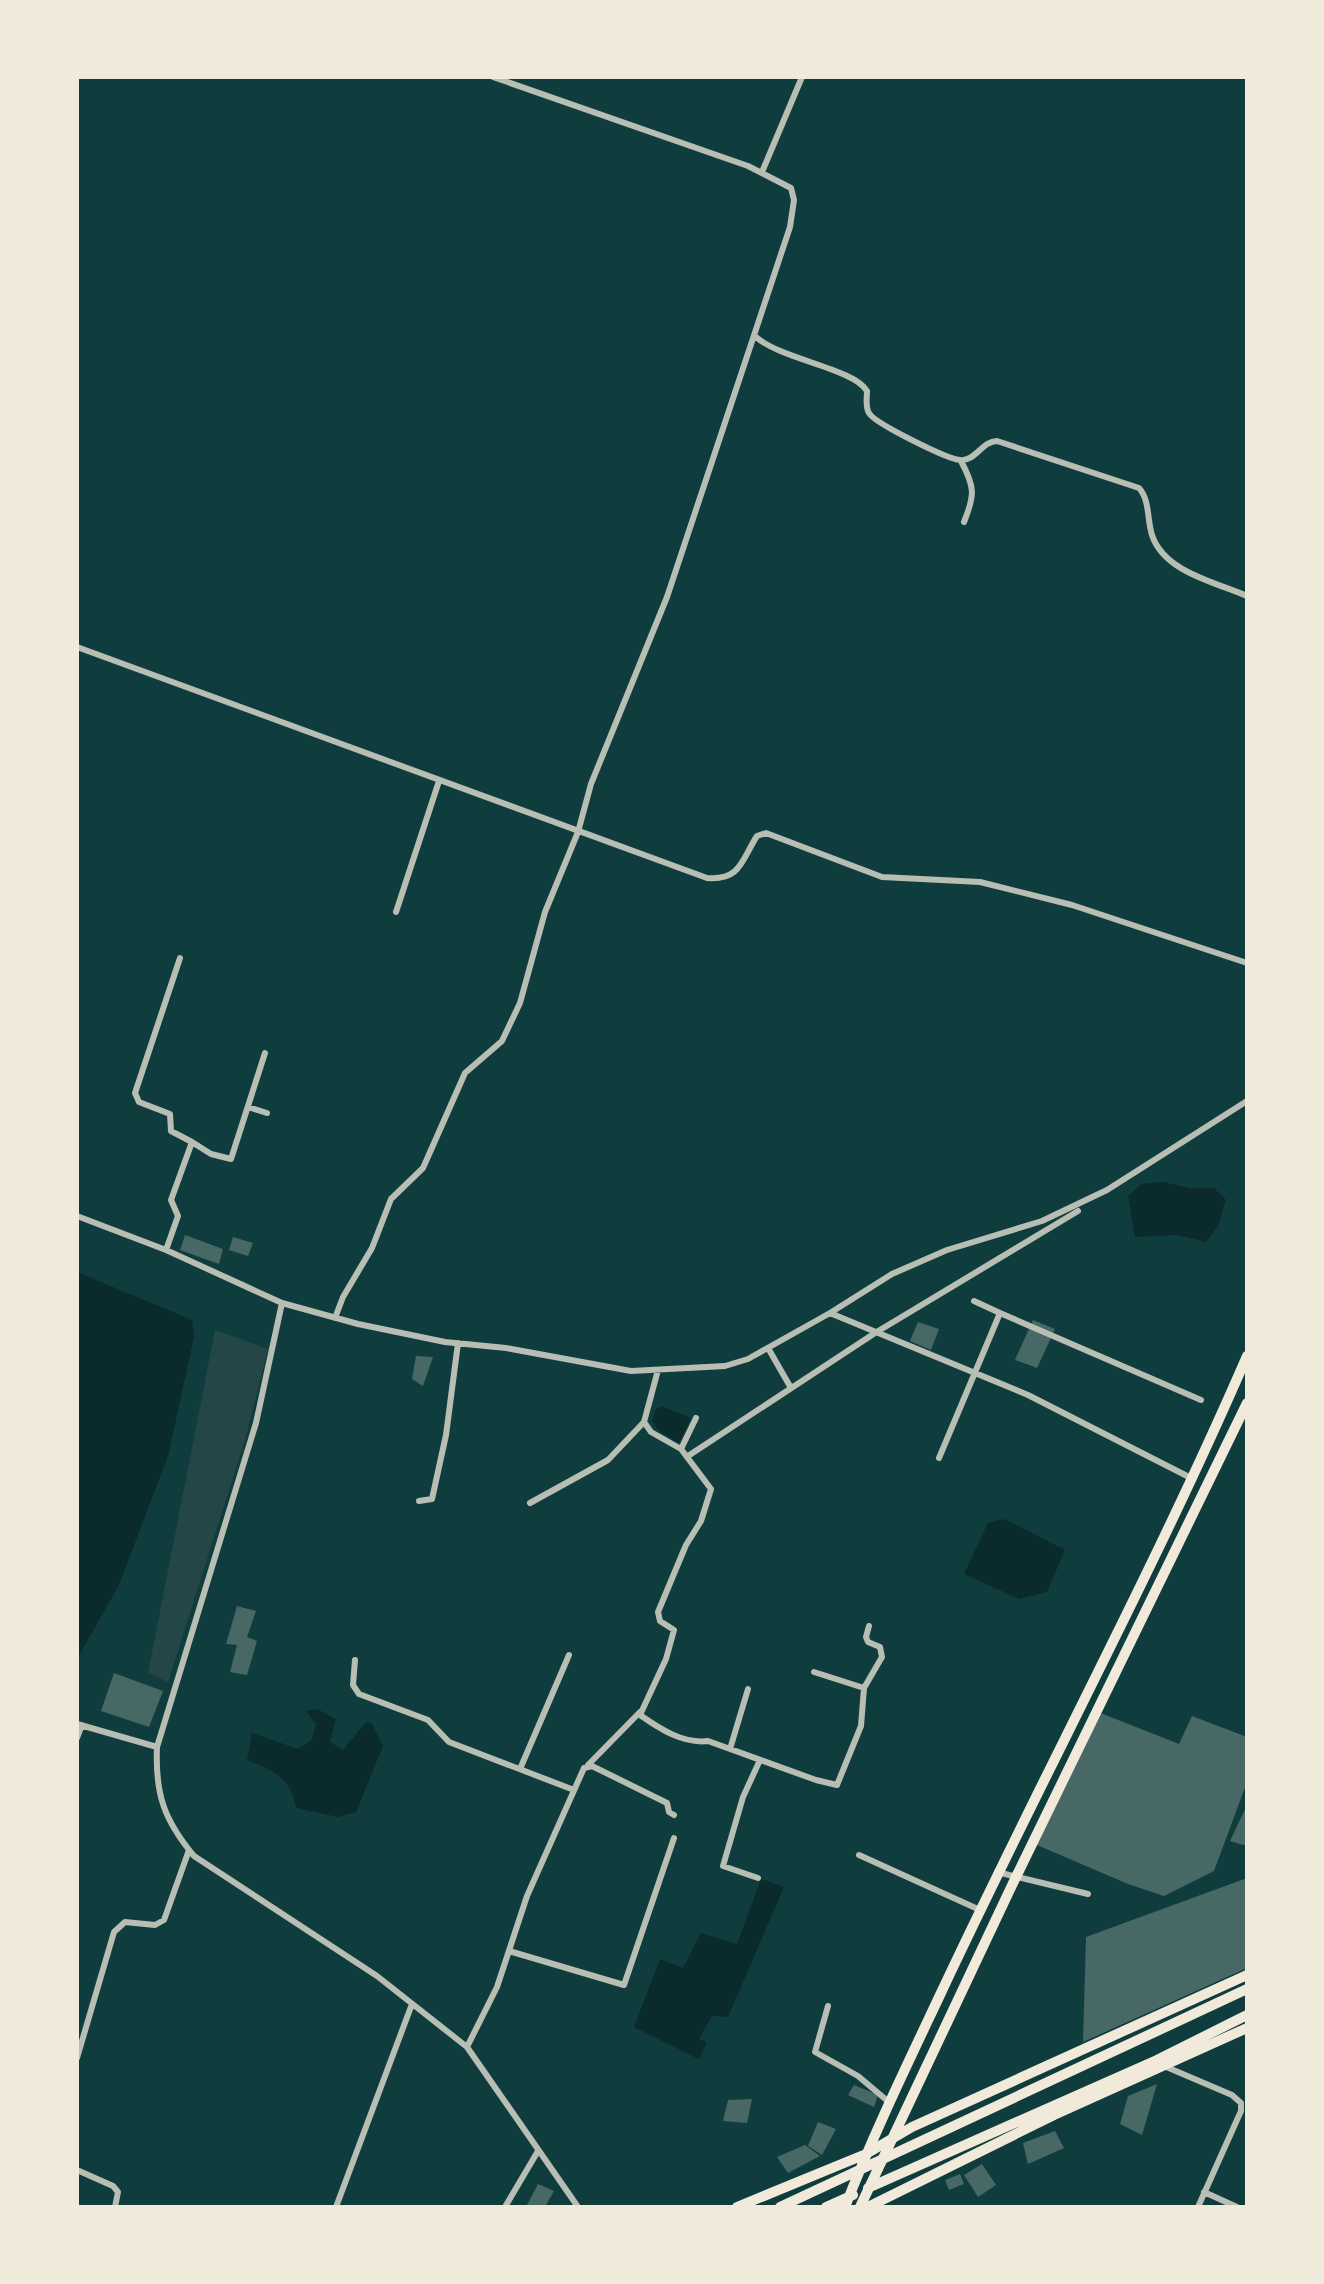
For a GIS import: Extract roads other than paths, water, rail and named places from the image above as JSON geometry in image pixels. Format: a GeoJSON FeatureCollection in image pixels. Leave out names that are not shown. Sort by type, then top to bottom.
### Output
{"type":"FeatureCollection","features":[{"type":"Feature","properties":{"kind":"highway"},"geometry":{"type":"LineString","coordinates":[[845,2207],[866,2154],[980,1910],[1191,1478],[1247,1356]]}},
{"type":"Feature","properties":{"kind":"highway"},"geometry":{"type":"LineString","coordinates":[[860,2207],[1015,1879],[1247,1403]]}},
{"type":"Feature","properties":{"kind":"highway"},"geometry":{"type":"LineString","coordinates":[[737,2207],[866,2154],[912,2127],[1247,1975]]}},
{"type":"Feature","properties":{"kind":"highway"},"geometry":{"type":"LineString","coordinates":[[780,2207],[1247,1989]]}},
{"type":"Feature","properties":{"kind":"highway"},"geometry":{"type":"LineString","coordinates":[[826,2207],[1157,2060],[1247,2015]]}},
{"type":"Feature","properties":{"kind":"highway"},"geometry":{"type":"LineString","coordinates":[[868,2207],[1055,2115],[1247,2028]]}},
{"type":"Feature","properties":{"kind":"street"},"geometry":{"type":"LineString","coordinates":[[335,1318],[343,1297],[372,1248],[391,1199],[423,1168],[465,1073],[502,1041],[520,1003],[545,912],[578,832],[591,784],[667,597],[790,228],[794,200],[790,188],[762,172],[641,126],[493,77]]}},
{"type":"Feature","properties":{"kind":"street"},"geometry":{"type":"LineString","coordinates":[[762,172],[802,77]]}},
{"type":"Feature","properties":{"kind":"street"},"geometry":{"type":"LineString","coordinates":[[755,337],[809,364],[855,378],[867,391],[867,406],[874,418],[961,461],[972,486],[973,499],[964,522]]}},
{"type":"Feature","properties":{"kind":"street"},"geometry":{"type":"LineString","coordinates":[[961,461],[974,455],[986,443],[997,441],[1139,488],[1144,493],[1152,534],[1162,556],[1247,596]]}},
{"type":"Feature","properties":{"kind":"street"},"geometry":{"type":"LineString","coordinates":[[77,647],[708,878],[723,879],[737,870],[757,836],[766,833],[882,877],[980,882],[1072,905],[1247,963]]}},
{"type":"Feature","properties":{"kind":"street"},"geometry":{"type":"LineString","coordinates":[[396,912],[439,781]]}},
{"type":"Feature","properties":{"kind":"street"},"geometry":{"type":"LineString","coordinates":[[180,958],[146,1052],[135,1093],[139,1102],[170,1114],[172,1131],[211,1154],[231,1159],[265,1053]]}},
{"type":"Feature","properties":{"kind":"street"},"geometry":{"type":"LineString","coordinates":[[77,1216],[166,1250],[282,1303],[335,1318],[458,1343],[631,1371],[725,1366],[768,1348],[891,1274],[947,1250],[1042,1221],[1107,1190],[1247,1101]]}},
{"type":"Feature","properties":{"kind":"street"},"geometry":{"type":"LineString","coordinates":[[248,1107],[267,1113]]}},
{"type":"Feature","properties":{"kind":"street"},"geometry":{"type":"LineString","coordinates":[[166,1250],[178,1216],[171,1200],[192,1142]]}},
{"type":"Feature","properties":{"kind":"street"},"geometry":{"type":"LineString","coordinates":[[688,1456],[875,1333],[1078,1211]]}},
{"type":"Feature","properties":{"kind":"street"},"geometry":{"type":"LineString","coordinates":[[974,1301],[1201,1400]]}},
{"type":"Feature","properties":{"kind":"street"},"geometry":{"type":"LineString","coordinates":[[282,1303],[256,1423],[157,1747],[156,1772],[162,1808],[189,1850],[377,1976],[467,2047],[578,2207]]}},
{"type":"Feature","properties":{"kind":"street"},"geometry":{"type":"LineString","coordinates":[[830,1313],[973,1375],[1037,1399],[1191,1478]]}},
{"type":"Feature","properties":{"kind":"street"},"geometry":{"type":"LineString","coordinates":[[939,1458],[1000,1313]]}},
{"type":"Feature","properties":{"kind":"street"},"geometry":{"type":"LineString","coordinates":[[419,1501],[432,1499],[446,1434],[458,1343]]}},
{"type":"Feature","properties":{"kind":"street"},"geometry":{"type":"LineString","coordinates":[[768,1348],[791,1388]]}},
{"type":"Feature","properties":{"kind":"street"},"geometry":{"type":"LineString","coordinates":[[530,1503],[561,1489],[608,1460],[644,1422],[658,1370]]}},
{"type":"Feature","properties":{"kind":"street"},"geometry":{"type":"LineString","coordinates":[[681,1449],[696,1418]]}},
{"type":"Feature","properties":{"kind":"street"},"geometry":{"type":"LineString","coordinates":[[467,2047],[497,1987],[527,1896],[573,1790],[588,1765],[640,1712],[666,1659],[674,1630],[660,1621],[658,1612],[686,1545],[701,1521],[711,1489],[681,1449],[651,1432],[644,1422]]}},
{"type":"Feature","properties":{"kind":"street"},"geometry":{"type":"LineString","coordinates":[[640,1712],[652,1725],[692,1742],[708,1741],[837,1785],[861,1726],[864,1688],[882,1657],[880,1647],[868,1642],[866,1637],[869,1626]]}},
{"type":"Feature","properties":{"kind":"street"},"geometry":{"type":"LineString","coordinates":[[520,1769],[569,1655]]}},
{"type":"Feature","properties":{"kind":"street"},"geometry":{"type":"LineString","coordinates":[[355,1660],[353,1685],[359,1695],[428,1720],[449,1742],[573,1790]]}},
{"type":"Feature","properties":{"kind":"street"},"geometry":{"type":"LineString","coordinates":[[814,1672],[864,1688]]}},
{"type":"Feature","properties":{"kind":"street"},"geometry":{"type":"LineString","coordinates":[[730,1749],[748,1689]]}},
{"type":"Feature","properties":{"kind":"street"},"geometry":{"type":"LineString","coordinates":[[77,1738],[79,1724],[157,1747]]}},
{"type":"Feature","properties":{"kind":"street"},"geometry":{"type":"LineString","coordinates":[[758,1878],[723,1866],[744,1797],[760,1760]]}},
{"type":"Feature","properties":{"kind":"street"},"geometry":{"type":"LineString","coordinates":[[588,1765],[667,1802],[669,1812],[674,1815]]}},
{"type":"Feature","properties":{"kind":"street"},"geometry":{"type":"LineString","coordinates":[[509,1951],[624,1985],[674,1838]]}},
{"type":"Feature","properties":{"kind":"street"},"geometry":{"type":"LineString","coordinates":[[77,2057],[114,1932],[125,1922],[155,1925],[164,1920],[189,1850]]}},
{"type":"Feature","properties":{"kind":"street"},"geometry":{"type":"LineString","coordinates":[[859,1855],[980,1910]]}},
{"type":"Feature","properties":{"kind":"street"},"geometry":{"type":"LineString","coordinates":[[998,1872],[1015,1879],[1088,1894]]}},
{"type":"Feature","properties":{"kind":"street"},"geometry":{"type":"LineString","coordinates":[[336,2207],[412,2004]]}},
{"type":"Feature","properties":{"kind":"street"},"geometry":{"type":"LineString","coordinates":[[828,2006],[815,2052],[858,2076],[890,2103]]}},
{"type":"Feature","properties":{"kind":"street"},"geometry":{"type":"LineString","coordinates":[[1164,2066],[1232,2095],[1241,2103],[1241,2111],[1198,2207]]}},
{"type":"Feature","properties":{"kind":"street"},"geometry":{"type":"LineString","coordinates":[[505,2207],[538,2151]]}},
{"type":"Feature","properties":{"kind":"street"},"geometry":{"type":"LineString","coordinates":[[77,2170],[113,2186],[118,2192],[115,2207]]}},
{"type":"Feature","properties":{"kind":"street"},"geometry":{"type":"LineString","coordinates":[[1204,2192],[1237,2207]]}}]}
